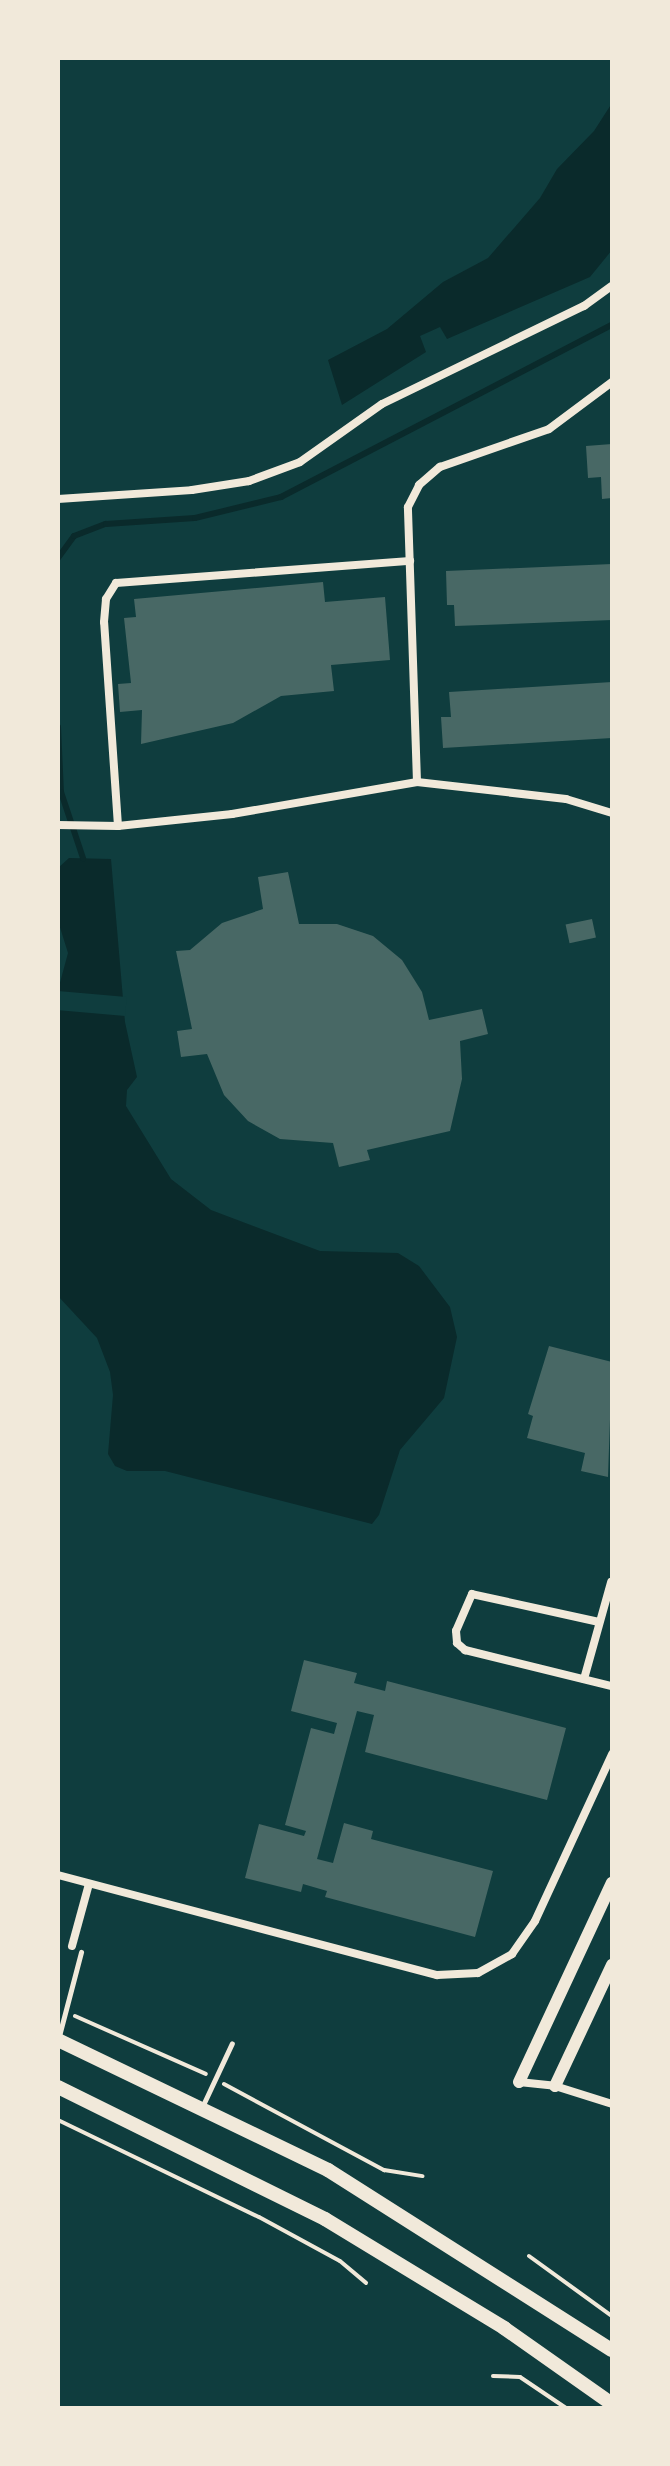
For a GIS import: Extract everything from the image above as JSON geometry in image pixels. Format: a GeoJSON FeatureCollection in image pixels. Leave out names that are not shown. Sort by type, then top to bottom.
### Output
{"type":"FeatureCollection","features":[{"type":"Feature","properties":{"kind":"main road"},"geometry":{"type":"LineString","coordinates":[[58,2040],[203,2105],[393,2208],[612,2350]]}},
{"type":"Feature","properties":{"kind":"main road"},"geometry":{"type":"LineString","coordinates":[[58,2087],[325,2219],[504,2328],[612,2404]]}},
{"type":"Feature","properties":{"kind":"street"},"geometry":{"type":"LineString","coordinates":[[58,499],[192,490],[249,481],[300,462],[382,404],[584,306],[612,286]]}},
{"type":"Feature","properties":{"kind":"street"},"geometry":{"type":"LineString","coordinates":[[417,782],[408,507],[419,485],[440,467],[549,429],[612,382]]}},
{"type":"Feature","properties":{"kind":"street"},"geometry":{"type":"LineString","coordinates":[[118,826],[104,622],[106,599],[116,583],[410,561]]}},
{"type":"Feature","properties":{"kind":"street"},"geometry":{"type":"LineString","coordinates":[[58,825],[118,826],[232,814],[417,782],[566,799],[612,813]]}},
{"type":"Feature","properties":{"kind":"street"},"geometry":{"type":"LineString","coordinates":[[584,1679],[611,1582]]}},
{"type":"Feature","properties":{"kind":"street"},"geometry":{"type":"LineString","coordinates":[[599,1622],[472,1594],[456,1631],[457,1643],[465,1650],[612,1686]]}},
{"type":"Feature","properties":{"kind":"street"},"geometry":{"type":"LineString","coordinates":[[58,1875],[437,1975],[478,1973],[512,1954],[535,1921],[612,1754]]}},
{"type":"Feature","properties":{"kind":"street"},"geometry":{"type":"LineString","coordinates":[[612,1883],[519,2082],[555,2086],[612,2104]]}},
{"type":"Feature","properties":{"kind":"street"},"geometry":{"type":"LineString","coordinates":[[72,1946],[89,1884]]}},
{"type":"Feature","properties":{"kind":"street"},"geometry":{"type":"LineString","coordinates":[[555,2086],[612,1965]]}},
{"type":"Feature","properties":{"kind":"lane"},"geometry":{"type":"LineString","coordinates":[[58,2040],[81,1952]]}},
{"type":"Feature","properties":{"kind":"lane"},"geometry":{"type":"LineString","coordinates":[[203,2105],[232,2043]]}},
{"type":"Feature","properties":{"kind":"path"},"geometry":{"type":"LineString","coordinates":[[66,2012],[205,2074]]}},
{"type":"Feature","properties":{"kind":"path"},"geometry":{"type":"LineString","coordinates":[[225,2084],[384,2170],[423,2176]]}},
{"type":"Feature","properties":{"kind":"path"},"geometry":{"type":"LineString","coordinates":[[58,2120],[259,2217],[340,2261],[366,2283]]}},
{"type":"Feature","properties":{"kind":"path"},"geometry":{"type":"LineString","coordinates":[[529,2256],[612,2316]]}},
{"type":"Feature","properties":{"kind":"path"},"geometry":{"type":"LineString","coordinates":[[493,2376],[520,2377],[566,2408]]}},
{"type":"Feature","properties":{"kind":"water"},"geometry":{"type":"Polygon","coordinates":[[[612,103],[612,250],[590,277],[447,339],[440,327],[420,336],[426,352],[342,405],[328,360],[387,329],[443,282],[488,258],[540,198],[557,169],[594,131],[612,103]]]}},
{"type":"Feature","properties":{"kind":"water"},"geometry":{"type":"Polygon","coordinates":[[[69,858],[111,859],[125,1022],[137,1077],[127,1090],[126,1106],[171,1179],[211,1210],[320,1251],[398,1253],[419,1266],[450,1307],[457,1337],[444,1398],[400,1450],[379,1515],[372,1524],[165,1471],[127,1471],[115,1466],[108,1454],[113,1395],[110,1372],[97,1338],[58,1296],[58,990],[68,953],[58,921],[58,868],[69,858]]]}},
{"type":"Feature","properties":{"kind":"pier"},"geometry":{"type":"Polygon","coordinates":[[[58,991],[127,997],[125,1016],[58,1010],[58,991]]]}},
{"type":"Feature","properties":{"kind":"building"},"geometry":{"type":"Polygon","coordinates":[[[612,444],[612,498],[602,499],[601,477],[588,478],[586,446],[612,444]]]}},
{"type":"Feature","properties":{"kind":"building"},"geometry":{"type":"Polygon","coordinates":[[[612,564],[612,620],[455,626],[454,605],[447,605],[446,571],[612,564]]]}},
{"type":"Feature","properties":{"kind":"building"},"geometry":{"type":"Polygon","coordinates":[[[323,582],[325,602],[385,597],[390,660],[331,665],[334,691],[281,696],[233,723],[141,744],[142,710],[120,712],[118,684],[131,683],[124,618],[136,617],[134,599],[323,582]]]}},
{"type":"Feature","properties":{"kind":"building"},"geometry":{"type":"Polygon","coordinates":[[[612,682],[612,738],[443,748],[441,717],[451,717],[449,692],[612,682]]]}},
{"type":"Feature","properties":{"kind":"building"},"geometry":{"type":"Polygon","coordinates":[[[288,872],[299,924],[337,924],[373,936],[402,960],[422,992],[429,1020],[482,1009],[488,1034],[460,1041],[462,1079],[450,1131],[367,1150],[370,1160],[339,1167],[333,1143],[280,1139],[248,1121],[224,1095],[207,1054],[181,1057],[177,1031],[192,1029],[176,951],[190,950],[222,923],[263,909],[258,877],[288,872]]]}},
{"type":"Feature","properties":{"kind":"building"},"geometry":{"type":"Polygon","coordinates":[[[592,919],[596,938],[570,943],[566,925],[592,919]]]}},
{"type":"Feature","properties":{"kind":"building"},"geometry":{"type":"Polygon","coordinates":[[[549,1346],[612,1362],[608,1477],[581,1471],[585,1453],[527,1438],[533,1416],[528,1414],[549,1346]]]}},
{"type":"Feature","properties":{"kind":"building"},"geometry":{"type":"Polygon","coordinates":[[[304,1660],[357,1673],[354,1683],[385,1691],[387,1681],[566,1728],[547,1800],[365,1752],[374,1715],[357,1711],[317,1859],[333,1863],[344,1823],[373,1831],[371,1839],[493,1871],[475,1937],[325,1897],[327,1891],[303,1884],[301,1892],[245,1878],[259,1824],[304,1836],[306,1831],[285,1825],[311,1728],[334,1734],[337,1723],[291,1711],[304,1660]]]}},
{"type":"Feature","properties":{"kind":"waterway"},"geometry":{"type":"LineString","coordinates":[[58,558],[74,536],[106,524],[195,518],[281,497],[612,325]]}},
{"type":"Feature","properties":{"kind":"waterway"},"geometry":{"type":"LineString","coordinates":[[58,727],[61,792],[83,858]]}}]}
